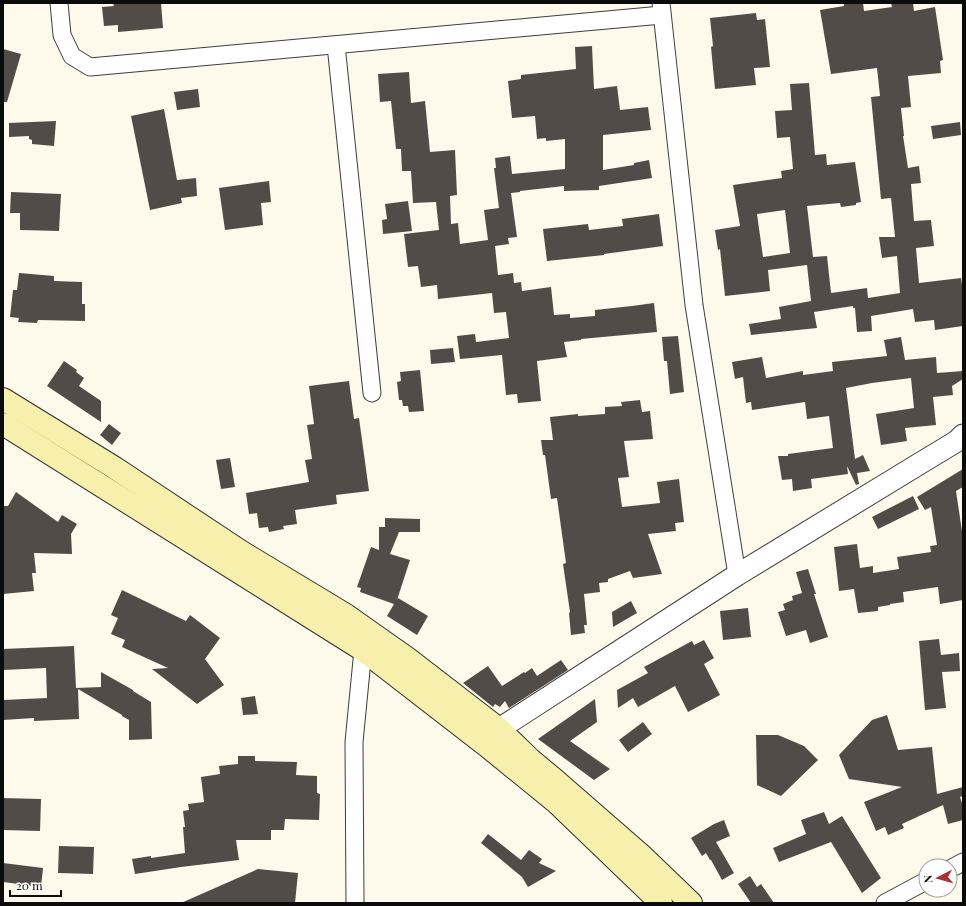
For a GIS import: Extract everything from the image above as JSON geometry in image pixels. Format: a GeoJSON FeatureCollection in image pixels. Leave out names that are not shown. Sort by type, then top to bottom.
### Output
{"type":"FeatureCollection","features":[{"type":"Feature","properties":{"kind":"main road"},"geometry":{"type":"LineString","coordinates":[[3,399],[115,468],[240,551],[346,615],[407,658],[499,729],[531,760],[640,854],[692,903]]}},
{"type":"Feature","properties":{"kind":"main road"},"geometry":{"type":"LineString","coordinates":[[3,424],[363,650],[557,803],[661,903]]}},
{"type":"Feature","properties":{"kind":"street"},"geometry":{"type":"LineString","coordinates":[[59,3],[62,35],[72,56],[90,67],[336,45],[661,9],[694,305],[738,575]]}},
{"type":"Feature","properties":{"kind":"street"},"geometry":{"type":"LineString","coordinates":[[336,45],[372,393]]}},
{"type":"Feature","properties":{"kind":"street"},"geometry":{"type":"LineString","coordinates":[[483,744],[499,729],[738,575],[957,441],[963,435]]}},
{"type":"Feature","properties":{"kind":"street"},"geometry":{"type":"LineString","coordinates":[[355,903],[354,742],[363,650]]}},
{"type":"Feature","properties":{"kind":"street"},"geometry":{"type":"LineString","coordinates":[[884,903],[918,886]]}},
{"type":"Feature","properties":{"kind":"building"},"geometry":{"type":"Polygon","coordinates":[[[113,3],[161,3],[163,28],[118,32],[118,25],[104,26],[102,7],[114,6],[113,3]]]}},
{"type":"Feature","properties":{"kind":"building"},"geometry":{"type":"Polygon","coordinates":[[[844,3],[863,3],[864,11],[892,7],[891,3],[913,3],[914,11],[935,7],[943,60],[940,61],[941,73],[908,76],[911,107],[901,108],[903,136],[908,168],[919,166],[921,183],[911,184],[914,221],[931,220],[934,246],[916,248],[919,283],[961,278],[963,292],[963,326],[935,330],[934,320],[915,322],[913,309],[871,316],[872,331],[857,332],[855,308],[853,308],[853,306],[814,312],[817,328],[751,335],[749,324],[781,319],[779,307],[811,301],[807,265],[768,270],[770,291],[725,296],[720,249],[718,250],[715,230],[740,226],[733,185],[782,178],[781,171],[793,169],[790,137],[777,138],[775,111],[792,110],[790,84],[809,83],[815,155],[826,154],[827,165],[855,162],[861,202],[856,203],[856,205],[841,207],[840,203],[807,206],[813,257],[827,256],[831,293],[867,288],[868,298],[900,293],[897,256],[882,258],[879,237],[895,237],[891,198],[881,199],[871,97],[880,96],[877,68],[831,74],[820,10],[844,6],[844,3]],[[785,210],[757,214],[763,257],[790,253],[785,210]]]}},
{"type":"Feature","properties":{"kind":"building"},"geometry":{"type":"Polygon","coordinates":[[[756,13],[757,20],[765,19],[770,67],[754,68],[756,85],[715,89],[710,18],[756,13]]]}},
{"type":"Feature","properties":{"kind":"building"},"geometry":{"type":"Polygon","coordinates":[[[592,46],[594,89],[617,86],[620,110],[648,107],[651,130],[603,135],[603,170],[634,165],[634,163],[649,160],[652,178],[599,186],[599,190],[564,191],[564,186],[511,193],[517,237],[508,238],[509,244],[495,246],[498,275],[513,273],[514,283],[521,282],[522,291],[551,287],[554,315],[570,314],[570,318],[595,316],[595,310],[654,303],[657,332],[564,342],[567,357],[537,361],[541,401],[518,403],[517,394],[506,395],[502,355],[460,359],[457,336],[475,334],[476,342],[509,338],[506,312],[494,313],[492,293],[438,299],[437,285],[421,287],[418,266],[408,267],[404,234],[439,230],[436,202],[413,203],[411,171],[402,171],[401,149],[396,149],[391,101],[380,102],[378,74],[409,72],[411,103],[425,101],[430,152],[455,150],[457,195],[450,196],[451,224],[458,223],[460,244],[488,240],[484,210],[499,208],[494,168],[496,168],[495,158],[510,156],[512,174],[565,169],[565,139],[546,141],[546,138],[537,139],[535,116],[512,118],[508,81],[521,79],[521,75],[576,69],[575,47],[592,46]]]}},
{"type":"Feature","properties":{"kind":"building"},"geometry":{"type":"Polygon","coordinates":[[[3,49],[21,54],[7,102],[3,102],[3,49]]]}},
{"type":"Feature","properties":{"kind":"building"},"geometry":{"type":"Polygon","coordinates":[[[198,89],[200,107],[177,110],[174,92],[198,89]]]}},
{"type":"Feature","properties":{"kind":"building"},"geometry":{"type":"Polygon","coordinates":[[[164,109],[177,180],[196,178],[197,196],[181,198],[182,203],[150,210],[131,116],[164,109]]]}},
{"type":"Feature","properties":{"kind":"building"},"geometry":{"type":"Polygon","coordinates":[[[56,121],[54,146],[32,144],[32,140],[29,139],[29,136],[9,137],[9,123],[56,121]]]}},
{"type":"Feature","properties":{"kind":"building"},"geometry":{"type":"Polygon","coordinates":[[[960,122],[961,135],[933,139],[931,126],[960,122]]]}},
{"type":"Feature","properties":{"kind":"building"},"geometry":{"type":"Polygon","coordinates":[[[269,181],[271,202],[261,203],[263,225],[225,230],[219,188],[269,181]]]}},
{"type":"Feature","properties":{"kind":"building"},"geometry":{"type":"Polygon","coordinates":[[[11,192],[61,194],[59,231],[20,230],[20,213],[10,213],[11,192]]]}},
{"type":"Feature","properties":{"kind":"building"},"geometry":{"type":"Polygon","coordinates":[[[408,201],[412,231],[383,234],[382,220],[387,219],[385,204],[408,201]]]}},
{"type":"Feature","properties":{"kind":"building"},"geometry":{"type":"Polygon","coordinates":[[[659,214],[663,246],[604,255],[547,261],[543,229],[588,224],[589,230],[623,226],[622,219],[659,214]]]}},
{"type":"Feature","properties":{"kind":"building"},"geometry":{"type":"Polygon","coordinates":[[[19,273],[54,276],[54,281],[82,282],[82,304],[85,304],[85,321],[38,320],[37,323],[18,322],[19,318],[10,317],[13,290],[17,290],[19,273]]]}},
{"type":"Feature","properties":{"kind":"building"},"geometry":{"type":"Polygon","coordinates":[[[678,336],[684,392],[670,394],[667,361],[664,361],[662,337],[678,336]]]}},
{"type":"Feature","properties":{"kind":"building"},"geometry":{"type":"Polygon","coordinates":[[[901,337],[905,360],[936,357],[937,373],[963,371],[963,379],[952,386],[953,395],[933,397],[936,425],[905,428],[907,441],[881,445],[876,414],[914,408],[911,378],[846,388],[855,459],[863,455],[870,471],[857,473],[859,484],[856,485],[847,466],[848,474],[811,479],[812,488],[793,491],[792,479],[782,480],[778,456],[788,456],[788,454],[833,448],[829,416],[807,419],[805,402],[752,410],[751,402],[746,403],[743,377],[735,379],[732,362],[762,357],[766,378],[803,371],[803,375],[833,371],[832,362],[887,356],[884,340],[901,337]]]}},
{"type":"Feature","properties":{"kind":"building"},"geometry":{"type":"Polygon","coordinates":[[[453,348],[455,362],[431,364],[430,350],[453,348]]]}},
{"type":"Feature","properties":{"kind":"building"},"geometry":{"type":"Polygon","coordinates":[[[64,361],[77,370],[76,372],[84,378],[79,386],[101,401],[101,422],[47,386],[64,361]]]}},
{"type":"Feature","properties":{"kind":"building"},"geometry":{"type":"Polygon","coordinates":[[[420,370],[424,411],[409,412],[408,406],[403,406],[402,400],[399,400],[397,382],[401,381],[400,372],[420,370]]]}},
{"type":"Feature","properties":{"kind":"building"},"geometry":{"type":"Polygon","coordinates":[[[349,381],[354,419],[359,418],[369,491],[336,495],[337,504],[295,510],[297,524],[283,526],[284,529],[269,532],[268,527],[259,528],[257,513],[249,514],[246,493],[309,482],[305,460],[312,459],[307,425],[314,424],[309,386],[349,381]]]}},
{"type":"Feature","properties":{"kind":"building"},"geometry":{"type":"Polygon","coordinates":[[[640,400],[642,412],[650,411],[653,439],[624,441],[629,477],[618,478],[622,507],[660,503],[657,482],[679,479],[684,522],[675,523],[676,531],[648,534],[662,574],[633,578],[630,571],[608,579],[608,582],[599,583],[600,592],[584,594],[587,625],[584,625],[585,633],[571,635],[570,612],[563,564],[566,563],[557,498],[551,499],[545,455],[543,455],[541,440],[553,440],[550,417],[578,414],[578,416],[605,414],[605,407],[622,406],[621,402],[640,400]]]}},
{"type":"Feature","properties":{"kind":"building"},"geometry":{"type":"Polygon","coordinates":[[[109,424],[121,433],[112,445],[100,435],[109,424]]]}},
{"type":"Feature","properties":{"kind":"building"},"geometry":{"type":"Polygon","coordinates":[[[230,458],[235,487],[221,489],[216,460],[230,458]]]}},
{"type":"Feature","properties":{"kind":"building"},"geometry":{"type":"Polygon","coordinates":[[[963,469],[963,487],[956,491],[963,538],[963,600],[940,604],[938,587],[903,592],[904,602],[878,607],[878,611],[858,613],[854,589],[839,591],[834,547],[857,544],[860,568],[873,566],[873,573],[899,569],[897,557],[931,552],[930,546],[937,545],[931,507],[925,510],[917,497],[963,469]]]}},
{"type":"Feature","properties":{"kind":"building"},"geometry":{"type":"Polygon","coordinates":[[[16,492],[58,522],[62,515],[77,524],[71,534],[72,554],[34,553],[36,573],[32,573],[34,591],[3,594],[3,506],[8,506],[16,492]]]}},
{"type":"Feature","properties":{"kind":"building"},"geometry":{"type":"Polygon","coordinates":[[[913,496],[919,509],[878,529],[872,517],[913,496]]]}},
{"type":"Feature","properties":{"kind":"building"},"geometry":{"type":"Polygon","coordinates":[[[385,518],[420,519],[420,532],[399,532],[390,554],[410,560],[397,600],[398,598],[428,616],[417,635],[387,616],[394,604],[360,592],[361,588],[357,587],[371,547],[379,550],[379,527],[385,527],[385,518]]]}},
{"type":"Feature","properties":{"kind":"building"},"geometry":{"type":"Polygon","coordinates":[[[808,569],[816,594],[814,594],[828,637],[810,643],[806,630],[786,636],[778,612],[785,610],[783,604],[793,600],[792,596],[802,593],[796,572],[808,569]]]}},
{"type":"Feature","properties":{"kind":"building"},"geometry":{"type":"Polygon","coordinates":[[[122,590],[186,621],[190,615],[220,638],[205,659],[224,685],[197,704],[152,669],[168,668],[122,647],[125,640],[111,634],[118,618],[111,615],[122,590]]]}},
{"type":"Feature","properties":{"kind":"building"},"geometry":{"type":"Polygon","coordinates":[[[631,601],[637,613],[613,627],[612,612],[631,601]]]}},
{"type":"Feature","properties":{"kind":"building"},"geometry":{"type":"Polygon","coordinates":[[[748,608],[751,637],[723,640],[720,611],[748,608]]]}},
{"type":"Feature","properties":{"kind":"building"},"geometry":{"type":"Polygon","coordinates":[[[939,639],[941,655],[959,653],[960,671],[942,672],[946,708],[925,710],[919,641],[939,639]]]}},
{"type":"Feature","properties":{"kind":"building"},"geometry":{"type":"Polygon","coordinates":[[[704,640],[714,658],[704,664],[720,695],[688,712],[675,686],[638,707],[633,698],[618,708],[617,690],[648,673],[644,667],[692,641],[694,645],[704,640]]]}},
{"type":"Feature","properties":{"kind":"building"},"geometry":{"type":"Polygon","coordinates":[[[74,646],[76,688],[101,687],[101,672],[151,702],[152,739],[129,740],[129,720],[78,689],[79,719],[34,721],[34,718],[3,720],[3,700],[47,698],[46,668],[3,670],[3,649],[74,646]]]}},
{"type":"Feature","properties":{"kind":"building"},"geometry":{"type":"Polygon","coordinates":[[[561,660],[568,670],[509,708],[505,701],[500,707],[495,704],[493,707],[463,683],[488,666],[502,686],[532,668],[537,676],[561,660]]]}},
{"type":"Feature","properties":{"kind":"building"},"geometry":{"type":"Polygon","coordinates":[[[255,696],[258,714],[243,715],[241,698],[255,696]]]}},
{"type":"Feature","properties":{"kind":"building"},"geometry":{"type":"Polygon","coordinates":[[[595,699],[597,722],[570,741],[610,769],[594,780],[538,739],[595,699]]]}},
{"type":"Feature","properties":{"kind":"building"},"geometry":{"type":"Polygon","coordinates":[[[887,715],[898,750],[932,747],[937,794],[963,787],[963,796],[960,797],[963,806],[963,820],[948,824],[943,805],[902,824],[904,828],[888,835],[885,827],[876,831],[864,802],[902,787],[849,779],[839,755],[872,720],[887,715]]]}},
{"type":"Feature","properties":{"kind":"building"},"geometry":{"type":"Polygon","coordinates":[[[643,722],[652,734],[628,752],[619,740],[643,722]]]}},
{"type":"Feature","properties":{"kind":"building"},"geometry":{"type":"Polygon","coordinates":[[[756,735],[778,735],[804,746],[818,760],[781,796],[757,785],[756,735]]]}},
{"type":"Feature","properties":{"kind":"building"},"geometry":{"type":"Polygon","coordinates":[[[238,756],[255,756],[255,761],[297,762],[296,775],[317,776],[317,793],[320,794],[319,820],[285,819],[284,830],[271,830],[271,840],[236,840],[239,860],[135,874],[132,859],[185,853],[183,827],[185,827],[183,811],[189,810],[188,804],[204,802],[201,777],[220,774],[219,766],[238,764],[238,756]]]}},
{"type":"Feature","properties":{"kind":"building"},"geometry":{"type":"Polygon","coordinates":[[[3,798],[41,799],[40,831],[3,830],[3,798]]]}},
{"type":"Feature","properties":{"kind":"building"},"geometry":{"type":"Polygon","coordinates":[[[824,812],[829,824],[842,816],[881,878],[862,893],[831,842],[779,862],[773,848],[806,834],[801,820],[824,812]]]}},
{"type":"Feature","properties":{"kind":"building"},"geometry":{"type":"Polygon","coordinates":[[[724,820],[730,836],[716,842],[734,873],[722,880],[706,853],[702,856],[691,838],[714,824],[724,820]]]}},
{"type":"Feature","properties":{"kind":"building"},"geometry":{"type":"Polygon","coordinates":[[[488,834],[521,860],[529,850],[542,859],[539,863],[556,871],[528,887],[522,877],[481,843],[488,834]]]}},
{"type":"Feature","properties":{"kind":"building"},"geometry":{"type":"Polygon","coordinates":[[[59,846],[94,847],[93,874],[58,873],[59,846]]]}},
{"type":"Feature","properties":{"kind":"building"},"geometry":{"type":"Polygon","coordinates":[[[3,863],[43,868],[41,887],[3,882],[3,863]]]}},
{"type":"Feature","properties":{"kind":"building"},"geometry":{"type":"Polygon","coordinates":[[[258,869],[298,873],[295,903],[181,903],[258,869]]]}},
{"type":"Feature","properties":{"kind":"building"},"geometry":{"type":"Polygon","coordinates":[[[750,876],[757,887],[761,884],[774,903],[751,903],[738,884],[750,876]]]}}]}
